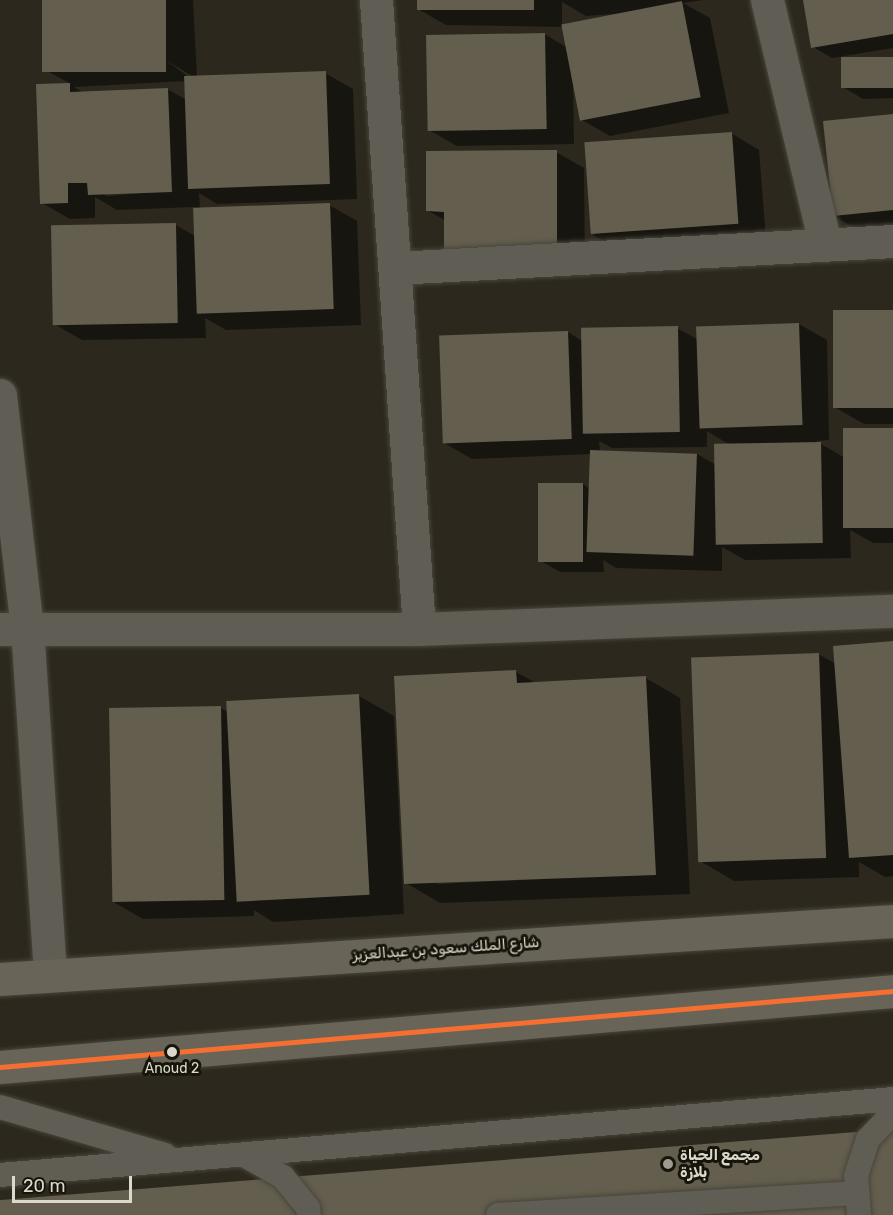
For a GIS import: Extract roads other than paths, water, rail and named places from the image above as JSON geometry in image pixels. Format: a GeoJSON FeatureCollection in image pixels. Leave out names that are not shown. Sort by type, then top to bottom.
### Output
{"type":"FeatureCollection","features":[{"type":"Feature","properties":{"kind":"main road","name":"شارع الملك سعود بن عبدالعزيز"},"geometry":{"type":"LineString","coordinates":[[0,979],[893,921]]}},
{"type":"Feature","properties":{"kind":"main road"},"geometry":{"type":"LineString","coordinates":[[0,1067],[893,991]]}},
{"type":"Feature","properties":{"kind":"street"},"geometry":{"type":"LineString","coordinates":[[376,0],[419,629]]}},
{"type":"Feature","properties":{"kind":"street"},"geometry":{"type":"LineString","coordinates":[[767,0],[825,244]]}},
{"type":"Feature","properties":{"kind":"street"},"geometry":{"type":"LineString","coordinates":[[395,268],[893,241]]}},
{"type":"Feature","properties":{"kind":"street"},"geometry":{"type":"LineString","coordinates":[[0,395],[14,628],[50,974]]}},
{"type":"Feature","properties":{"kind":"street"},"geometry":{"type":"LineString","coordinates":[[14,628],[419,629],[893,611]]}},
{"type":"Feature","properties":{"kind":"lane"},"geometry":{"type":"LineString","coordinates":[[0,1175],[893,1099]]}},
{"type":"Feature","properties":{"kind":"lane"},"geometry":{"type":"LineString","coordinates":[[0,1107],[184,1160]]}},
{"type":"Feature","properties":{"kind":"lane"},"geometry":{"type":"LineString","coordinates":[[498,1215],[858,1204],[856,1176],[868,1139],[893,1113]]}},
{"type":"Feature","properties":{"kind":"lane"},"geometry":{"type":"LineString","coordinates":[[244,1155],[283,1177],[308,1208],[309,1215]]}},
{"type":"Feature","properties":{"kind":"place","name":"Anoud 2"},"geometry":{"type":"Point","coordinates":[172,1052]}},
{"type":"Feature","properties":{"kind":"place","name":"مجمع الحياة بلازة"},"geometry":{"type":"Point","coordinates":[668,1164]}}]}
